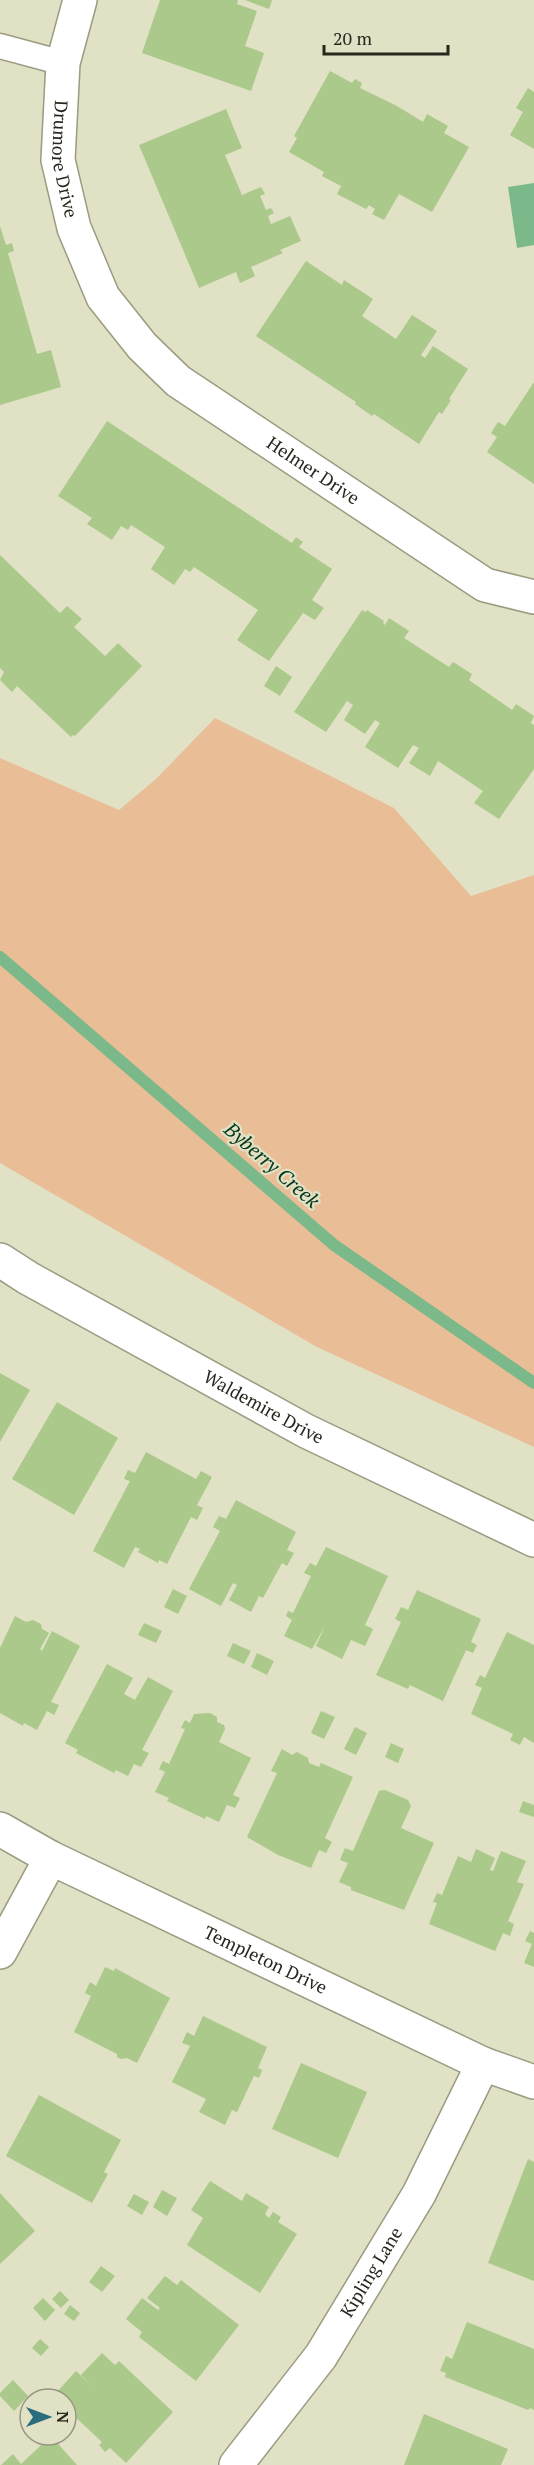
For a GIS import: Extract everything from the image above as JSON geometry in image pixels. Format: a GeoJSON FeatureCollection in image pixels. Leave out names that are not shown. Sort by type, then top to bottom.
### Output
{"type":"FeatureCollection","features":[{"type":"Feature","properties":{"kind":"street","name":"Drumore Drive"},"geometry":{"type":"LineString","coordinates":[[80,0],[63,63],[58,160],[74,228],[103,297],[114,310]]}},
{"type":"Feature","properties":{"kind":"street","name":"Helmer Drive"},"geometry":{"type":"LineString","coordinates":[[114,310],[142,346],[178,381],[485,585],[534,597]]}},
{"type":"Feature","properties":{"kind":"street","name":"Waldemire Drive"},"geometry":{"type":"LineString","coordinates":[[0,1260],[28,1278],[306,1431],[534,1540]]}},
{"type":"Feature","properties":{"kind":"street","name":"Templeton Drive"},"geometry":{"type":"LineString","coordinates":[[0,1829],[51,1858],[483,2064],[534,2082]]}},
{"type":"Feature","properties":{"kind":"street"},"geometry":{"type":"LineString","coordinates":[[0,1952],[51,1858]]}},
{"type":"Feature","properties":{"kind":"street","name":"Kipling Lane"},"geometry":{"type":"LineString","coordinates":[[236,2465],[321,2356],[419,2194],[483,2064]]}},
{"type":"Feature","properties":{"kind":"lane"},"geometry":{"type":"LineString","coordinates":[[0,46],[63,63]]}},
{"type":"Feature","properties":{"kind":"shaded area"},"geometry":{"type":"Polygon","coordinates":[[[534,183],[534,245],[517,248],[508,187],[534,183]]]}},
{"type":"Feature","properties":{"kind":"shaded area"},"geometry":{"type":"Polygon","coordinates":[[[215,718],[394,808],[471,896],[534,875],[534,1447],[317,1347],[0,1163],[0,758],[119,810],[156,779],[215,718]]]}},
{"type":"Feature","properties":{"kind":"building"},"geometry":{"type":"Polygon","coordinates":[[[160,0],[238,0],[237,4],[257,11],[245,46],[264,53],[251,91],[142,53],[160,0]]]}},
{"type":"Feature","properties":{"kind":"building"},"geometry":{"type":"Polygon","coordinates":[[[245,0],[272,0],[269,9],[245,0]]]}},
{"type":"Feature","properties":{"kind":"building"},"geometry":{"type":"Polygon","coordinates":[[[330,71],[352,83],[355,79],[362,83],[360,88],[423,122],[427,114],[448,126],[444,133],[469,147],[432,212],[399,194],[384,220],[372,214],[375,209],[369,205],[366,209],[337,194],[341,186],[322,176],[324,172],[289,152],[297,138],[294,136],[330,71]]]}},
{"type":"Feature","properties":{"kind":"building"},"geometry":{"type":"Polygon","coordinates":[[[528,88],[534,92],[534,149],[510,135],[523,112],[516,108],[528,88]]]}},
{"type":"Feature","properties":{"kind":"building"},"geometry":{"type":"Polygon","coordinates":[[[226,109],[242,148],[225,155],[242,195],[261,187],[265,194],[260,196],[266,210],[271,208],[274,213],[268,216],[271,224],[290,216],[301,241],[280,250],[283,253],[251,267],[255,276],[240,283],[236,272],[199,288],[139,145],[226,109]]]}},
{"type":"Feature","properties":{"kind":"building"},"geometry":{"type":"Polygon","coordinates":[[[0,226],[6,245],[12,243],[14,251],[8,253],[37,354],[51,350],[61,387],[0,405],[0,226]]]}},
{"type":"Feature","properties":{"kind":"building"},"geometry":{"type":"Polygon","coordinates":[[[306,261],[342,285],[344,280],[373,299],[362,316],[396,339],[412,315],[437,331],[421,355],[425,358],[433,346],[468,369],[442,414],[439,412],[419,444],[374,414],[372,416],[355,404],[356,402],[256,336],[306,261]]]}},
{"type":"Feature","properties":{"kind":"building"},"geometry":{"type":"Polygon","coordinates":[[[534,382],[534,484],[487,452],[497,437],[491,433],[498,422],[505,426],[534,382]]]}},
{"type":"Feature","properties":{"kind":"building"},"geometry":{"type":"Polygon","coordinates":[[[107,421],[292,543],[296,537],[303,542],[299,547],[332,569],[312,600],[324,608],[315,620],[303,613],[269,661],[237,640],[258,610],[194,567],[190,572],[185,569],[174,585],[151,569],[165,547],[131,525],[128,530],[121,526],[112,540],[87,524],[92,518],[58,496],[107,421]]]}},
{"type":"Feature","properties":{"kind":"building"},"geometry":{"type":"Polygon","coordinates":[[[0,555],[60,613],[67,606],[82,619],[74,627],[105,656],[118,643],[142,666],[75,736],[71,737],[17,686],[12,692],[0,680],[4,672],[0,668],[0,555]]]}},
{"type":"Feature","properties":{"kind":"building"},"geometry":{"type":"Polygon","coordinates":[[[362,610],[366,612],[367,610],[384,621],[385,625],[389,618],[409,631],[404,638],[449,667],[453,662],[472,674],[469,680],[512,710],[516,704],[534,716],[531,723],[534,725],[534,769],[499,819],[474,803],[483,791],[438,761],[430,776],[409,763],[419,748],[413,745],[398,768],[365,747],[380,723],[375,720],[365,734],[344,720],[353,705],[347,701],[326,732],[294,712],[362,610]]]}},
{"type":"Feature","properties":{"kind":"building"},"geometry":{"type":"Polygon","coordinates":[[[276,666],[292,677],[280,696],[264,686],[276,666]]]}},
{"type":"Feature","properties":{"kind":"building"},"geometry":{"type":"Polygon","coordinates":[[[0,1373],[30,1390],[0,1442],[0,1373]]]}},
{"type":"Feature","properties":{"kind":"building"},"geometry":{"type":"Polygon","coordinates":[[[57,1402],[118,1438],[74,1515],[12,1479],[57,1402]]]}},
{"type":"Feature","properties":{"kind":"building"},"geometry":{"type":"Polygon","coordinates":[[[146,1452],[196,1479],[201,1471],[212,1477],[197,1505],[203,1508],[197,1520],[191,1517],[167,1564],[159,1560],[158,1563],[138,1552],[140,1549],[135,1547],[124,1568],[93,1551],[130,1481],[124,1479],[128,1470],[135,1473],[146,1452]]]}},
{"type":"Feature","properties":{"kind":"building"},"geometry":{"type":"Polygon","coordinates":[[[236,1500],[296,1532],[287,1550],[294,1553],[287,1566],[282,1563],[263,1598],[259,1596],[251,1612],[229,1600],[237,1585],[233,1583],[221,1606],[189,1589],[220,1531],[213,1527],[219,1516],[226,1519],[236,1500]]]}},
{"type":"Feature","properties":{"kind":"building"},"geometry":{"type":"Polygon","coordinates":[[[326,1547],[388,1576],[365,1625],[373,1629],[365,1646],[351,1640],[342,1659],[316,1646],[325,1626],[312,1649],[284,1636],[292,1620],[286,1616],[288,1611],[293,1613],[311,1576],[304,1573],[310,1563],[316,1566],[326,1547]]]}},
{"type":"Feature","properties":{"kind":"building"},"geometry":{"type":"Polygon","coordinates":[[[173,1589],[187,1596],[178,1614],[164,1607],[173,1589]]]}},
{"type":"Feature","properties":{"kind":"building"},"geometry":{"type":"Polygon","coordinates":[[[417,1590],[481,1619],[471,1642],[477,1645],[473,1653],[466,1650],[443,1701],[410,1685],[408,1689],[376,1675],[401,1622],[395,1619],[401,1607],[408,1610],[417,1590]]]}},
{"type":"Feature","properties":{"kind":"building"},"geometry":{"type":"Polygon","coordinates":[[[15,1616],[26,1622],[33,1620],[41,1624],[42,1629],[49,1633],[40,1649],[42,1651],[52,1631],[80,1646],[51,1702],[59,1705],[54,1715],[47,1711],[37,1730],[24,1723],[23,1726],[0,1713],[0,1648],[15,1616]]]}},
{"type":"Feature","properties":{"kind":"building"},"geometry":{"type":"Polygon","coordinates":[[[144,1623],[162,1631],[156,1643],[138,1635],[144,1623]]]}},
{"type":"Feature","properties":{"kind":"building"},"geometry":{"type":"Polygon","coordinates":[[[507,1632],[534,1645],[534,1743],[524,1737],[520,1745],[510,1740],[513,1734],[471,1714],[482,1688],[475,1685],[480,1675],[485,1678],[507,1632]]]}},
{"type":"Feature","properties":{"kind":"building"},"geometry":{"type":"Polygon","coordinates":[[[233,1643],[251,1651],[244,1664],[227,1656],[233,1643]]]}},
{"type":"Feature","properties":{"kind":"building"},"geometry":{"type":"Polygon","coordinates":[[[257,1653],[274,1661],[267,1675],[251,1667],[257,1653]]]}},
{"type":"Feature","properties":{"kind":"building"},"geometry":{"type":"Polygon","coordinates":[[[107,1664],[133,1678],[124,1694],[135,1700],[148,1677],[173,1691],[142,1750],[149,1753],[141,1767],[134,1764],[128,1776],[116,1770],[114,1773],[76,1753],[78,1750],[65,1743],[107,1664]]]}},
{"type":"Feature","properties":{"kind":"building"},"geometry":{"type":"Polygon","coordinates":[[[321,1711],[335,1717],[324,1739],[311,1733],[321,1711]]]}},
{"type":"Feature","properties":{"kind":"building"},"geometry":{"type":"Polygon","coordinates":[[[210,1713],[217,1717],[217,1722],[224,1725],[225,1729],[219,1742],[251,1758],[233,1795],[240,1798],[235,1808],[227,1805],[219,1822],[206,1816],[205,1819],[167,1801],[169,1798],[155,1792],[165,1772],[159,1769],[163,1761],[169,1764],[185,1729],[181,1728],[185,1720],[190,1723],[194,1714],[210,1713]]]}},
{"type":"Feature","properties":{"kind":"building"},"geometry":{"type":"Polygon","coordinates":[[[355,1727],[367,1733],[356,1755],[344,1749],[355,1727]]]}},
{"type":"Feature","properties":{"kind":"building"},"geometry":{"type":"Polygon","coordinates":[[[391,1743],[404,1749],[398,1763],[385,1757],[391,1743]]]}},
{"type":"Feature","properties":{"kind":"building"},"geometry":{"type":"Polygon","coordinates":[[[282,1749],[292,1755],[297,1752],[308,1758],[309,1763],[319,1767],[321,1763],[353,1777],[325,1838],[332,1842],[326,1853],[319,1850],[311,1868],[278,1855],[247,1837],[277,1773],[271,1771],[282,1749]]]}},
{"type":"Feature","properties":{"kind":"building"},"geometry":{"type":"Polygon","coordinates":[[[385,1790],[408,1800],[411,1806],[401,1828],[434,1843],[404,1910],[351,1890],[351,1887],[339,1882],[348,1863],[340,1860],[345,1848],[353,1851],[379,1791],[385,1790]]]}},
{"type":"Feature","properties":{"kind":"building"},"geometry":{"type":"Polygon","coordinates":[[[523,1801],[534,1805],[534,1817],[519,1812],[523,1801]]]}},
{"type":"Feature","properties":{"kind":"building"},"geometry":{"type":"Polygon","coordinates":[[[476,1849],[495,1858],[490,1870],[493,1871],[501,1851],[526,1861],[517,1882],[524,1884],[508,1921],[514,1924],[510,1936],[503,1933],[495,1951],[429,1924],[437,1903],[433,1902],[437,1893],[442,1895],[458,1856],[471,1862],[476,1849]]]}},
{"type":"Feature","properties":{"kind":"building"},"geometry":{"type":"Polygon","coordinates":[[[530,1931],[534,1933],[534,1967],[524,1963],[532,1944],[525,1941],[530,1931]]]}},
{"type":"Feature","properties":{"kind":"building"},"geometry":{"type":"Polygon","coordinates":[[[105,1967],[114,1971],[115,1968],[170,1998],[137,2063],[127,2058],[121,2059],[117,2057],[117,2054],[74,2032],[91,1996],[85,1993],[90,1982],[96,1986],[105,1967]]]}},
{"type":"Feature","properties":{"kind":"building"},"geometry":{"type":"Polygon","coordinates":[[[203,2016],[267,2047],[258,2068],[262,2070],[259,2078],[254,2076],[237,2112],[232,2110],[225,2125],[199,2112],[206,2099],[172,2082],[190,2046],[182,2043],[187,2032],[194,2036],[203,2016]]]}},
{"type":"Feature","properties":{"kind":"building"},"geometry":{"type":"Polygon","coordinates":[[[301,2063],[367,2092],[338,2158],[272,2129],[301,2063]]]}},
{"type":"Feature","properties":{"kind":"building"},"geometry":{"type":"Polygon","coordinates":[[[39,2095],[121,2140],[104,2172],[108,2174],[92,2203],[6,2156],[39,2095]]]}},
{"type":"Feature","properties":{"kind":"building"},"geometry":{"type":"Polygon","coordinates":[[[528,2159],[534,2162],[534,2281],[488,2263],[528,2159]]]}},
{"type":"Feature","properties":{"kind":"building"},"geometry":{"type":"Polygon","coordinates":[[[210,2181],[242,2201],[246,2193],[269,2207],[265,2214],[269,2218],[273,2212],[281,2217],[278,2222],[297,2234],[260,2293],[187,2245],[203,2218],[191,2210],[210,2181]]]}},
{"type":"Feature","properties":{"kind":"building"},"geometry":{"type":"Polygon","coordinates":[[[162,2190],[177,2198],[167,2216],[153,2207],[162,2190]]]}},
{"type":"Feature","properties":{"kind":"building"},"geometry":{"type":"Polygon","coordinates":[[[0,2193],[35,2231],[0,2264],[0,2193]]]}},
{"type":"Feature","properties":{"kind":"building"},"geometry":{"type":"Polygon","coordinates":[[[134,2194],[149,2202],[142,2215],[127,2206],[134,2194]]]}},
{"type":"Feature","properties":{"kind":"building"},"geometry":{"type":"Polygon","coordinates":[[[101,2266],[115,2276],[102,2292],[89,2282],[101,2266]]]}},
{"type":"Feature","properties":{"kind":"building"},"geometry":{"type":"Polygon","coordinates":[[[165,2276],[177,2285],[181,2280],[239,2325],[196,2381],[139,2337],[142,2332],[126,2319],[142,2298],[158,2310],[160,2308],[147,2298],[165,2276]]]}},
{"type":"Feature","properties":{"kind":"building"},"geometry":{"type":"Polygon","coordinates":[[[60,2291],[69,2300],[61,2308],[52,2299],[60,2291]]]}},
{"type":"Feature","properties":{"kind":"building"},"geometry":{"type":"Polygon","coordinates":[[[43,2298],[55,2310],[45,2321],[33,2308],[43,2298]]]}},
{"type":"Feature","properties":{"kind":"building"},"geometry":{"type":"Polygon","coordinates":[[[70,2305],[80,2313],[74,2321],[64,2314],[70,2305]]]}},
{"type":"Feature","properties":{"kind":"building"},"geometry":{"type":"Polygon","coordinates":[[[467,2322],[534,2349],[534,2410],[530,2408],[528,2410],[445,2377],[446,2373],[440,2371],[446,2356],[452,2359],[467,2322]]]}},
{"type":"Feature","properties":{"kind":"building"},"geometry":{"type":"Polygon","coordinates":[[[40,2339],[49,2347],[41,2356],[32,2348],[40,2339]]]}},
{"type":"Feature","properties":{"kind":"building"},"geometry":{"type":"Polygon","coordinates":[[[102,2353],[115,2365],[119,2361],[173,2412],[126,2463],[110,2448],[105,2452],[99,2445],[102,2442],[78,2420],[78,2387],[61,2387],[76,2371],[95,2389],[81,2375],[102,2353]]]}},
{"type":"Feature","properties":{"kind":"building"},"geometry":{"type":"Polygon","coordinates":[[[13,2380],[20,2387],[18,2407],[14,2411],[0,2396],[0,2393],[13,2380]]]}},
{"type":"Feature","properties":{"kind":"building"},"geometry":{"type":"Polygon","coordinates":[[[424,2414],[508,2449],[501,2465],[404,2465],[424,2414]]]}},
{"type":"Feature","properties":{"kind":"building"},"geometry":{"type":"Polygon","coordinates":[[[39,2447],[61,2447],[77,2465],[1,2465],[13,2454],[21,2464],[39,2447]]]}},
{"type":"Feature","properties":{"kind":"waterway","name":"Byberry Creek"},"geometry":{"type":"LineString","coordinates":[[0,957],[334,1245],[534,1383]]}}]}
